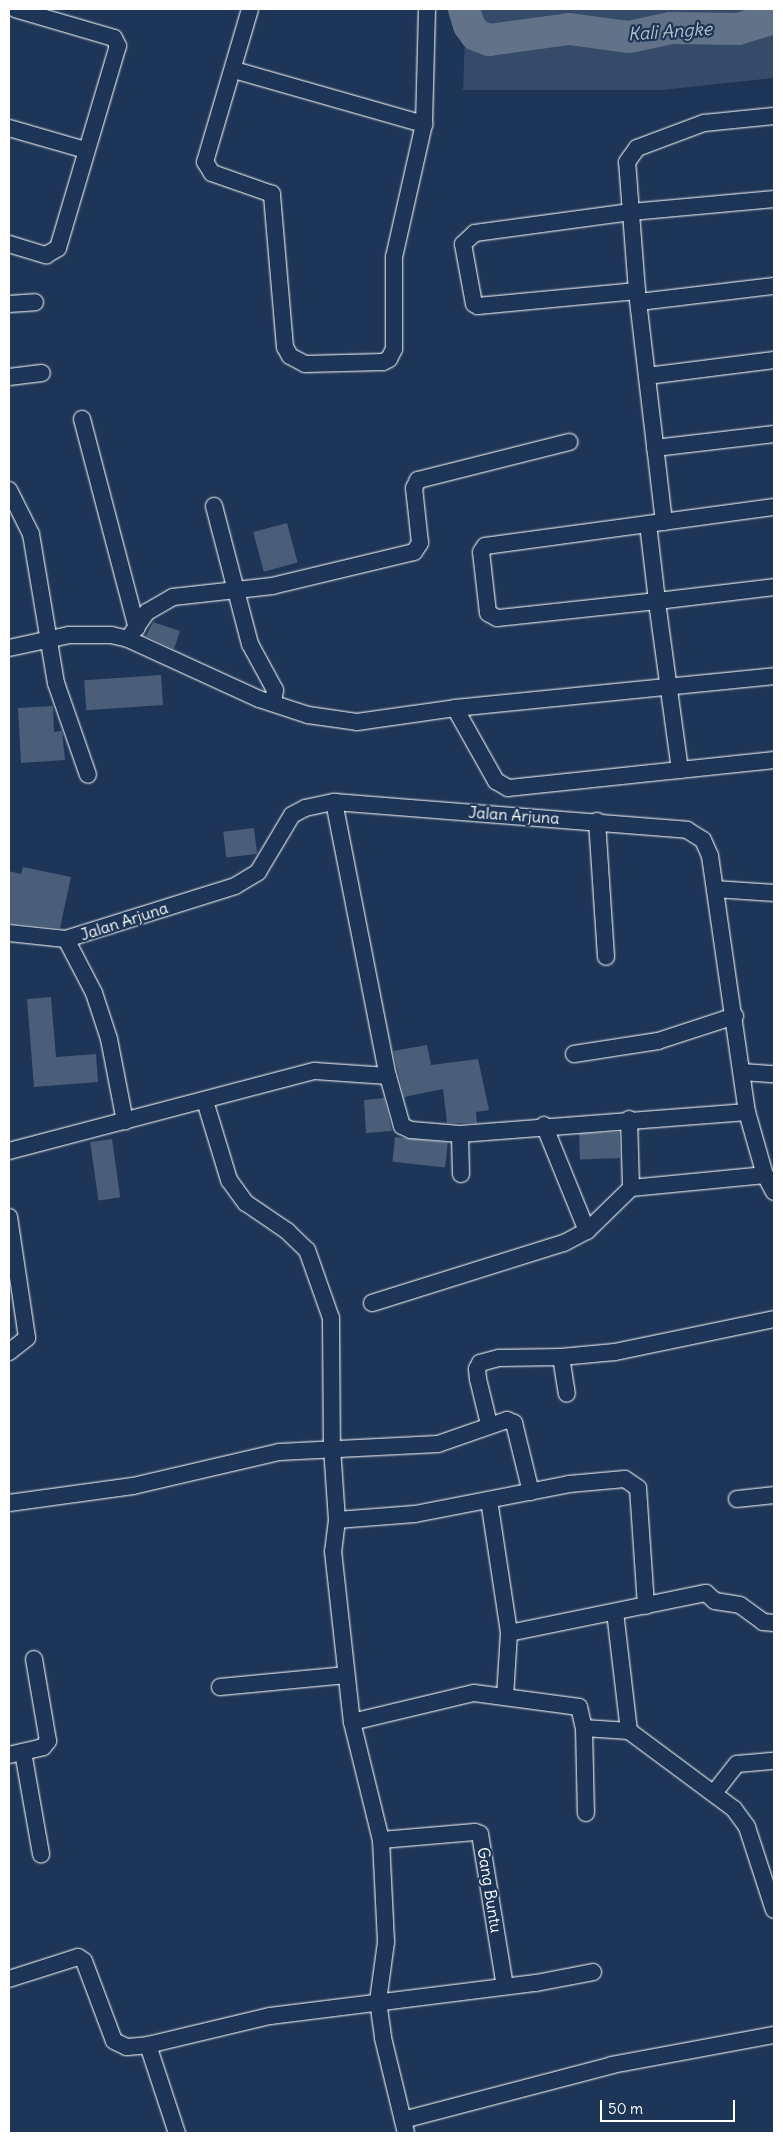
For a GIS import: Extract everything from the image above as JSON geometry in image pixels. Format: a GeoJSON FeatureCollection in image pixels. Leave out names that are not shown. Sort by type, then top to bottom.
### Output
{"type":"FeatureCollection","features":[{"type":"Feature","properties":{"kind":"street"},"geometry":{"type":"LineString","coordinates":[[9,244],[46,255],[55,252],[117,42],[114,38],[14,9]]}},
{"type":"Feature","properties":{"kind":"street"},"geometry":{"type":"LineString","coordinates":[[250,9],[234,70],[205,162],[212,172],[272,194],[285,347],[293,359],[305,364],[379,363],[392,355],[395,339],[393,294],[397,235],[424,124],[427,9]]}},
{"type":"Feature","properties":{"kind":"street"},"geometry":{"type":"LineString","coordinates":[[234,70],[424,124]]}},
{"type":"Feature","properties":{"kind":"street"},"geometry":{"type":"LineString","coordinates":[[680,770],[657,601],[655,448],[638,296],[627,162],[637,148],[704,124],[774,116]]}},
{"type":"Feature","properties":{"kind":"street"},"geometry":{"type":"LineString","coordinates":[[9,128],[85,150]]}},
{"type":"Feature","properties":{"kind":"street"},"geometry":{"type":"LineString","coordinates":[[774,199],[631,212],[475,233],[463,244],[474,304],[478,306],[774,286]]}},
{"type":"Feature","properties":{"kind":"street"},"geometry":{"type":"LineString","coordinates":[[9,304],[35,302]]}},
{"type":"Feature","properties":{"kind":"street"},"geometry":{"type":"LineString","coordinates":[[647,376],[774,360]]}},
{"type":"Feature","properties":{"kind":"street"},"geometry":{"type":"LineString","coordinates":[[9,377],[42,373]]}},
{"type":"Feature","properties":{"kind":"street"},"geometry":{"type":"LineString","coordinates":[[82,419],[132,634]]}},
{"type":"Feature","properties":{"kind":"street"},"geometry":{"type":"LineString","coordinates":[[655,448],[774,434]]}},
{"type":"Feature","properties":{"kind":"street"},"geometry":{"type":"LineString","coordinates":[[132,634],[147,612],[165,600],[182,596],[238,591],[315,576],[414,552],[420,543],[414,488],[418,480],[569,442]]}},
{"type":"Feature","properties":{"kind":"street"},"geometry":{"type":"LineString","coordinates":[[9,490],[31,534],[46,638],[62,708],[88,775]]}},
{"type":"Feature","properties":{"kind":"street"},"geometry":{"type":"LineString","coordinates":[[214,506],[238,591],[250,644],[275,690],[272,703]]}},
{"type":"Feature","properties":{"kind":"street"},"geometry":{"type":"LineString","coordinates":[[774,507],[485,546],[481,552],[487,610],[497,618],[774,588]]}},
{"type":"Feature","properties":{"kind":"street"},"geometry":{"type":"LineString","coordinates":[[9,648],[46,638],[92,634],[132,634],[272,703],[336,721],[357,722],[455,708],[668,685],[774,676]]}},
{"type":"Feature","properties":{"kind":"street"},"geometry":{"type":"LineString","coordinates":[[455,708],[503,787],[774,760]]}},
{"type":"Feature","properties":{"kind":"street"},"geometry":{"type":"LineString","coordinates":[[334,802],[388,1076],[402,1126],[411,1130],[460,1134],[544,1125],[747,1112]]}},
{"type":"Feature","properties":{"kind":"street","name":"Jalan Arjuna"},"geometry":{"type":"LineString","coordinates":[[9,933],[66,939],[243,883],[258,872],[292,815],[304,808],[334,802],[598,821],[696,834],[704,840],[710,856],[735,1016],[747,1112],[765,1176],[774,1192]]}},
{"type":"Feature","properties":{"kind":"street"},"geometry":{"type":"LineString","coordinates":[[598,821],[606,957]]}},
{"type":"Feature","properties":{"kind":"street"},"geometry":{"type":"LineString","coordinates":[[715,889],[774,893]]}},
{"type":"Feature","properties":{"kind":"street"},"geometry":{"type":"LineString","coordinates":[[66,939],[94,993],[109,1039],[124,1121]]}},
{"type":"Feature","properties":{"kind":"street"},"geometry":{"type":"LineString","coordinates":[[574,1054],[658,1041],[735,1016]]}},
{"type":"Feature","properties":{"kind":"street"},"geometry":{"type":"LineString","coordinates":[[9,1151],[322,1070],[388,1076]]}},
{"type":"Feature","properties":{"kind":"street"},"geometry":{"type":"LineString","coordinates":[[742,1072],[774,1074]]}},
{"type":"Feature","properties":{"kind":"street"},"geometry":{"type":"LineString","coordinates":[[205,1101],[229,1180],[237,1194],[299,1241],[307,1250],[320,1281],[330,1318],[332,1447],[336,1520],[334,1551],[352,1722],[381,1840],[386,1942],[378,2002],[383,2038],[404,2127],[612,2065],[774,2035]]}},
{"type":"Feature","properties":{"kind":"street"},"geometry":{"type":"LineString","coordinates":[[629,1119],[631,1188]]}},
{"type":"Feature","properties":{"kind":"street"},"geometry":{"type":"LineString","coordinates":[[544,1125],[587,1231]]}},
{"type":"Feature","properties":{"kind":"street"},"geometry":{"type":"LineString","coordinates":[[460,1134],[461,1174]]}},
{"type":"Feature","properties":{"kind":"street"},"geometry":{"type":"LineString","coordinates":[[372,1303],[564,1243],[587,1231],[631,1188],[765,1176]]}},
{"type":"Feature","properties":{"kind":"street"},"geometry":{"type":"LineString","coordinates":[[9,1217],[27,1338],[9,1352]]}},
{"type":"Feature","properties":{"kind":"street"},"geometry":{"type":"LineString","coordinates":[[489,1424],[478,1379],[477,1369],[480,1363],[499,1358],[561,1357],[657,1345],[774,1320]]}},
{"type":"Feature","properties":{"kind":"street"},"geometry":{"type":"LineString","coordinates":[[561,1357],[567,1394]]}},
{"type":"Feature","properties":{"kind":"street"},"geometry":{"type":"LineString","coordinates":[[9,1503],[133,1486],[261,1455],[332,1447],[438,1444],[489,1424],[507,1420],[514,1423],[531,1492]]}},
{"type":"Feature","properties":{"kind":"street"},"geometry":{"type":"LineString","coordinates":[[336,1520],[415,1514],[569,1484],[632,1481],[638,1488],[646,1606]]}},
{"type":"Feature","properties":{"kind":"street"},"geometry":{"type":"LineString","coordinates":[[737,1499],[774,1495]]}},
{"type":"Feature","properties":{"kind":"street"},"geometry":{"type":"LineString","coordinates":[[489,1500],[508,1633],[505,1696]]}},
{"type":"Feature","properties":{"kind":"street"},"geometry":{"type":"LineString","coordinates":[[508,1633],[706,1593],[715,1601],[740,1605],[763,1622],[774,1623]]}},
{"type":"Feature","properties":{"kind":"street"},"geometry":{"type":"LineString","coordinates":[[615,1612],[628,1731]]}},
{"type":"Feature","properties":{"kind":"street"},"geometry":{"type":"LineString","coordinates":[[34,1659],[48,1741],[43,1747],[16,1754],[41,1854]]}},
{"type":"Feature","properties":{"kind":"street"},"geometry":{"type":"LineString","coordinates":[[220,1687],[346,1675]]}},
{"type":"Feature","properties":{"kind":"street"},"geometry":{"type":"LineString","coordinates":[[352,1722],[474,1694],[505,1696],[579,1707],[584,1728],[586,1813]]}},
{"type":"Feature","properties":{"kind":"street"},"geometry":{"type":"LineString","coordinates":[[584,1728],[628,1731],[734,1809],[748,1827],[774,1910]]}},
{"type":"Feature","properties":{"kind":"street"},"geometry":{"type":"LineString","coordinates":[[714,1793],[737,1764],[774,1761]]}},
{"type":"Feature","properties":{"kind":"street","name":"Gang Buntu"},"geometry":{"type":"LineString","coordinates":[[381,1840],[475,1832],[480,1834],[505,1986]]}},
{"type":"Feature","properties":{"kind":"street"},"geometry":{"type":"LineString","coordinates":[[9,1979],[78,1957],[84,1961],[114,2041],[127,2047],[148,2045],[270,2016],[505,1986],[593,1972]]}},
{"type":"Feature","properties":{"kind":"street"},"geometry":{"type":"LineString","coordinates":[[148,2045],[176,2133]]}},
{"type":"Feature","properties":{"kind":"shaded area"},"geometry":{"type":"Polygon","coordinates":[[[466,9],[774,9],[774,78],[662,90],[463,90],[466,9]]]}},
{"type":"Feature","properties":{"kind":"building"},"geometry":{"type":"Polygon","coordinates":[[[287,523],[298,563],[264,572],[253,532],[287,523]]]}},
{"type":"Feature","properties":{"kind":"building"},"geometry":{"type":"Polygon","coordinates":[[[153,622],[180,631],[174,649],[146,636],[153,622]]]}},
{"type":"Feature","properties":{"kind":"building"},"geometry":{"type":"Polygon","coordinates":[[[161,675],[163,705],[86,710],[84,680],[161,675]]]}},
{"type":"Feature","properties":{"kind":"building"},"geometry":{"type":"Polygon","coordinates":[[[53,706],[54,732],[62,731],[65,760],[21,763],[18,708],[53,706]]]}},
{"type":"Feature","properties":{"kind":"building"},"geometry":{"type":"Polygon","coordinates":[[[254,828],[257,854],[226,858],[223,832],[254,828]]]}},
{"type":"Feature","properties":{"kind":"building"},"geometry":{"type":"Polygon","coordinates":[[[23,867],[71,877],[60,928],[9,923],[9,871],[21,874],[23,867]]]}},
{"type":"Feature","properties":{"kind":"building"},"geometry":{"type":"Polygon","coordinates":[[[51,997],[56,1057],[96,1054],[98,1082],[34,1087],[27,999],[51,997]]]}},
{"type":"Feature","properties":{"kind":"building"},"geometry":{"type":"Polygon","coordinates":[[[427,1045],[431,1065],[478,1059],[489,1110],[476,1112],[477,1123],[447,1123],[443,1089],[404,1097],[393,1051],[427,1045]]]}},
{"type":"Feature","properties":{"kind":"building"},"geometry":{"type":"Polygon","coordinates":[[[384,1098],[392,1131],[366,1133],[364,1100],[384,1098]]]}},
{"type":"Feature","properties":{"kind":"building"},"geometry":{"type":"Polygon","coordinates":[[[619,1132],[620,1158],[580,1159],[579,1133],[619,1132]]]}},
{"type":"Feature","properties":{"kind":"building"},"geometry":{"type":"Polygon","coordinates":[[[395,1137],[448,1143],[445,1167],[392,1162],[395,1137]]]}},
{"type":"Feature","properties":{"kind":"building"},"geometry":{"type":"Polygon","coordinates":[[[112,1139],[120,1197],[98,1200],[90,1142],[112,1139]]]}},
{"type":"Feature","properties":{"kind":"waterway","name":"Kali Angke"},"geometry":{"type":"LineString","coordinates":[[464,9],[469,25],[476,35],[489,40],[569,29],[629,37],[671,28],[738,29],[774,18]]}}]}
